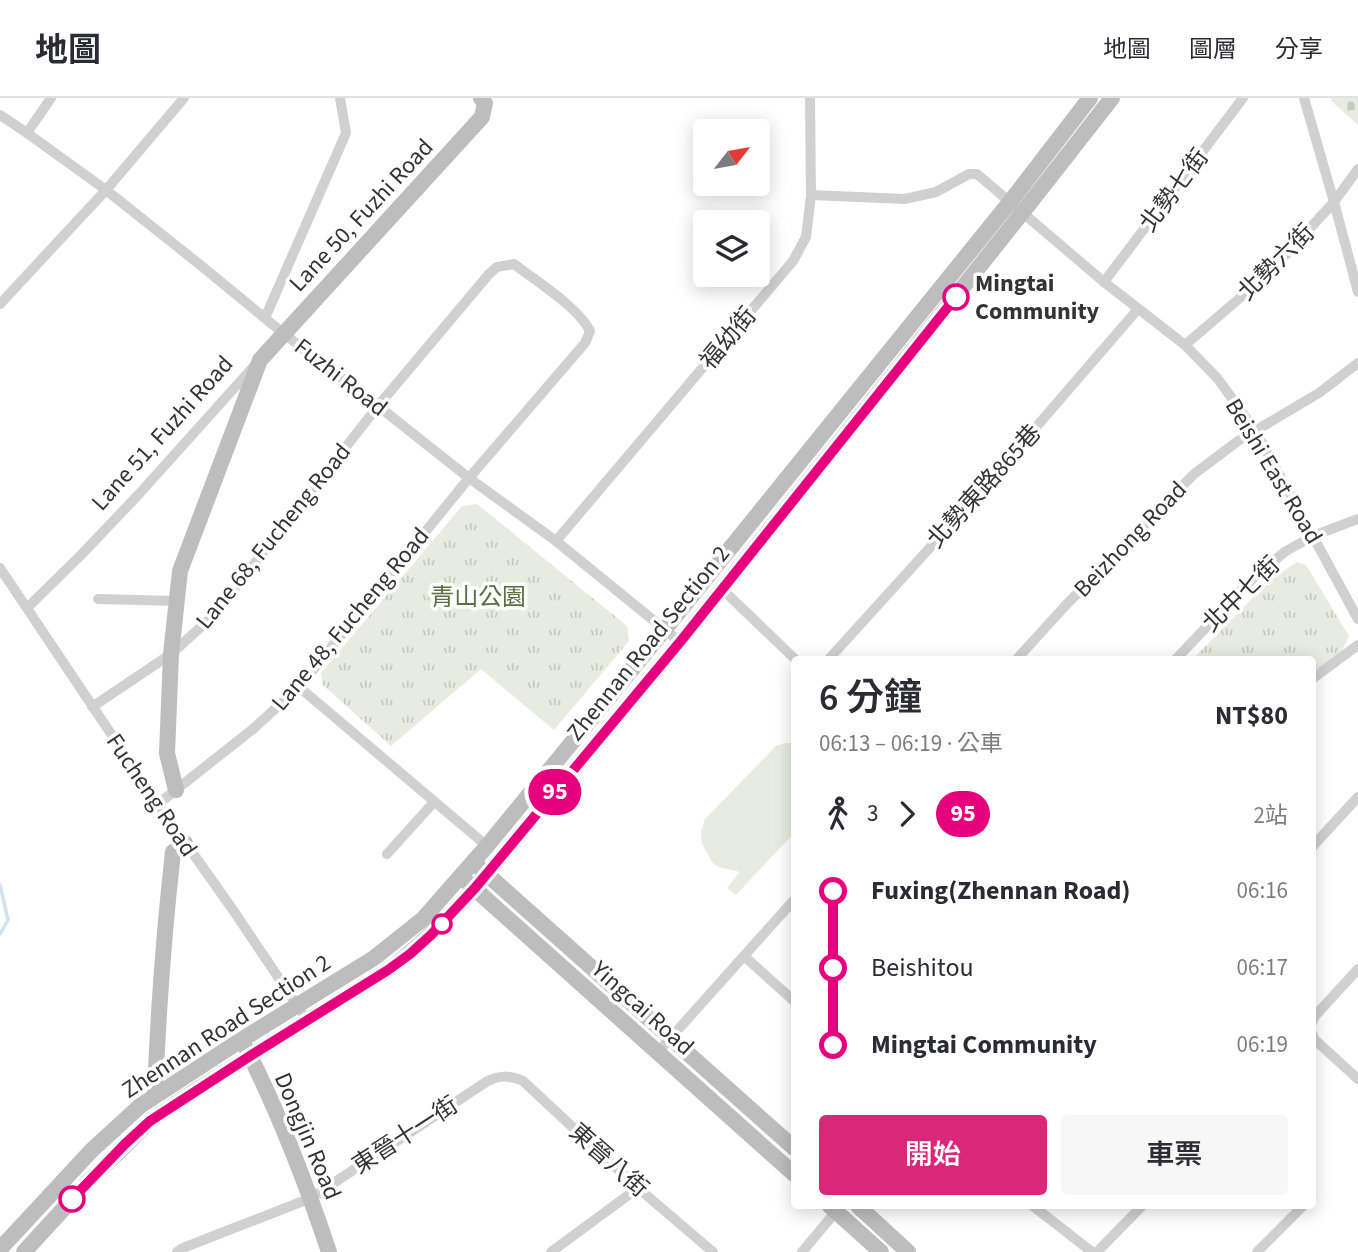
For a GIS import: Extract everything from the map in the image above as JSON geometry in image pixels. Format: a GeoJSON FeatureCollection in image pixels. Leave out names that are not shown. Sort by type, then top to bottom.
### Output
{"type":"FeatureCollection","features":[{"type":"Feature","properties":{"kind":"street"},"geometry":{"type":"LineString","coordinates":[[27,133],[51,98]]}},
{"type":"Feature","properties":{"kind":"street"},"geometry":{"type":"LineString","coordinates":[[0,304],[106,190],[184,98]]}},
{"type":"Feature","properties":{"kind":"street"},"geometry":{"type":"LineString","coordinates":[[265,318],[346,133],[340,98]]}},
{"type":"Feature","properties":{"kind":"street","name":"Lane 50, Fuzhi Road"},"geometry":{"type":"LineString","coordinates":[[260,360],[482,117],[485,103],[481,98]]}},
{"type":"Feature","properties":{"kind":"street","name":"福幼街"},"geometry":{"type":"LineString","coordinates":[[556,541],[793,261],[806,237],[811,195],[810,98]]}},
{"type":"Feature","properties":{"kind":"street","name":"Zhennan Road Section 2"},"geometry":{"type":"LineString","coordinates":[[24,1252],[90,1180],[150,1121],[388,970],[431,935],[475,888],[722,589],[1016,208],[1090,98]]}},
{"type":"Feature","properties":{"kind":"street","name":"Zhennan Road Section 2"},"geometry":{"type":"LineString","coordinates":[[0,1248],[91,1151],[140,1105],[374,958],[423,919],[487,846],[1016,208],[1112,98]]}},
{"type":"Feature","properties":{"kind":"street","name":"北勢七街"},"geometry":{"type":"LineString","coordinates":[[1104,282],[1243,98]]}},
{"type":"Feature","properties":{"kind":"street"},"geometry":{"type":"LineString","coordinates":[[1304,98],[1358,292]]}},
{"type":"Feature","properties":{"kind":"street","name":"Fuzhi Road"},"geometry":{"type":"LineString","coordinates":[[0,115],[106,190],[283,333],[469,478],[556,541],[680,642]]}},
{"type":"Feature","properties":{"kind":"street","name":"北勢六街"},"geometry":{"type":"LineString","coordinates":[[1185,345],[1269,274],[1334,202],[1358,169]]}},
{"type":"Feature","properties":{"kind":"street","name":"Beishi East Road"},"geometry":{"type":"LineString","coordinates":[[811,195],[905,199],[936,192],[969,174],[977,174],[1104,282],[1185,345],[1218,379],[1256,432],[1358,619]]}},
{"type":"Feature","properties":{"kind":"street","name":"Lane 68, Fucheng Road"},"geometry":{"type":"LineString","coordinates":[[92,707],[172,653],[214,615],[379,406],[489,274],[497,267],[514,264],[585,321],[590,331],[585,343],[469,478]]}},
{"type":"Feature","properties":{"kind":"street","name":"北勢東路865巷"},"geometry":{"type":"LineString","coordinates":[[832,656],[975,498],[1139,309]]}},
{"type":"Feature","properties":{"kind":"street","name":"Lane 51, Fuzhi Road"},"geometry":{"type":"LineString","coordinates":[[176,790],[167,753],[172,653],[180,571],[260,360]]}},
{"type":"Feature","properties":{"kind":"street","name":"Lane 51, Fuzhi Road"},"geometry":{"type":"LineString","coordinates":[[27,607],[139,494],[260,360]]}},
{"type":"Feature","properties":{"kind":"street","name":"Beizhong Road"},"geometry":{"type":"LineString","coordinates":[[1020,656],[1194,474],[1238,441],[1319,393],[1358,363]]}},
{"type":"Feature","properties":{"kind":"street","name":"Lane 48, Fucheng Road"},"geometry":{"type":"LineString","coordinates":[[158,804],[254,729],[299,687],[469,478]]}},
{"type":"Feature","properties":{"kind":"street","name":"北中七街"},"geometry":{"type":"LineString","coordinates":[[1179,656],[1258,573],[1286,551],[1313,536],[1358,519]]}},
{"type":"Feature","properties":{"kind":"street","name":"Fucheng Road"},"geometry":{"type":"LineString","coordinates":[[0,568],[307,1020]]}},
{"type":"Feature","properties":{"kind":"street"},"geometry":{"type":"LineString","coordinates":[[722,589],[792,656]]}},
{"type":"Feature","properties":{"kind":"street"},"geometry":{"type":"LineString","coordinates":[[98,599],[177,601]]}},
{"type":"Feature","properties":{"kind":"street"},"geometry":{"type":"LineString","coordinates":[[1316,676],[1358,645]]}},
{"type":"Feature","properties":{"kind":"street"},"geometry":{"type":"LineString","coordinates":[[299,687],[487,846]]}},
{"type":"Feature","properties":{"kind":"street"},"geometry":{"type":"LineString","coordinates":[[1316,843],[1358,797]]}},
{"type":"Feature","properties":{"kind":"street"},"geometry":{"type":"LineString","coordinates":[[387,854],[434,802]]}},
{"type":"Feature","properties":{"kind":"street"},"geometry":{"type":"LineString","coordinates":[[155,1095],[158,1005],[167,900],[173,852],[185,843]]}},
{"type":"Feature","properties":{"kind":"street","name":"Yingcai Road"},"geometry":{"type":"LineString","coordinates":[[473,862],[791,1146]]}},
{"type":"Feature","properties":{"kind":"street","name":"Yingcai Road"},"geometry":{"type":"LineString","coordinates":[[461,876],[791,1171]]}},
{"type":"Feature","properties":{"kind":"street"},"geometry":{"type":"LineString","coordinates":[[658,1052],[791,903]]}},
{"type":"Feature","properties":{"kind":"street"},"geometry":{"type":"LineString","coordinates":[[744,956],[791,998]]}},
{"type":"Feature","properties":{"kind":"street"},"geometry":{"type":"LineString","coordinates":[[1316,1015],[1358,970]]}},
{"type":"Feature","properties":{"kind":"street","name":"Dongjin Road"},"geometry":{"type":"LineString","coordinates":[[241,1040],[268,1095],[311,1198],[329,1252]]}},
{"type":"Feature","properties":{"kind":"street"},"geometry":{"type":"LineString","coordinates":[[1316,1041],[1358,1079]]}},
{"type":"Feature","properties":{"kind":"street","name":"東晉十一街"},"geometry":{"type":"LineString","coordinates":[[177,1252],[311,1198],[486,1082],[501,1076]]}},
{"type":"Feature","properties":{"kind":"street","name":"東晉八街"},"geometry":{"type":"LineString","coordinates":[[501,1076],[511,1076],[523,1081],[638,1188],[713,1252]]}},
{"type":"Feature","properties":{"kind":"street"},"geometry":{"type":"LineString","coordinates":[[551,1252],[638,1188]]}},
{"type":"Feature","properties":{"kind":"street"},"geometry":{"type":"LineString","coordinates":[[802,1252],[835,1209]]}},
{"type":"Feature","properties":{"kind":"street"},"geometry":{"type":"LineString","coordinates":[[837,1209],[881,1252]]}},
{"type":"Feature","properties":{"kind":"street"},"geometry":{"type":"LineString","coordinates":[[861,1209],[908,1252]]}},
{"type":"Feature","properties":{"kind":"street"},"geometry":{"type":"LineString","coordinates":[[1038,1209],[1095,1252],[1139,1209]]}},
{"type":"Feature","properties":{"kind":"street"},"geometry":{"type":"LineString","coordinates":[[1257,1252],[1300,1209]]}},
{"type":"Feature","properties":{"kind":"green space"},"geometry":{"type":"Polygon","coordinates":[[[1358,98],[1358,125],[1330,100],[1358,98]]]}},
{"type":"Feature","properties":{"kind":"green space","name":"青山公園"},"geometry":{"type":"Polygon","coordinates":[[[477,504],[627,626],[629,641],[554,730],[481,669],[391,746],[323,685],[321,673],[462,506],[477,504]]]}},
{"type":"Feature","properties":{"kind":"green space"},"geometry":{"type":"Polygon","coordinates":[[[1297,562],[1306,565],[1349,636],[1342,651],[1316,672],[1316,656],[1196,656],[1269,581],[1297,562]]]}},
{"type":"Feature","properties":{"kind":"green space"},"geometry":{"type":"Polygon","coordinates":[[[791,743],[791,836],[736,895],[727,888],[740,872],[718,867],[712,862],[702,844],[701,832],[705,819],[776,746],[791,743]]]}},
{"type":"Feature","properties":{"kind":"waterway"},"geometry":{"type":"LineString","coordinates":[[0,885],[8,920],[0,934]]}},
{"type":"Feature","properties":{"kind":"bus line","name":"95"},"geometry":{"type":"LineString","coordinates":[[72,1199],[150,1121],[388,970],[431,935],[475,888],[680,642],[956,297]]}},
{"type":"Feature","properties":{"kind":"place","name":"Mingtai Community"},"geometry":{"type":"Point","coordinates":[956,297]}}]}
